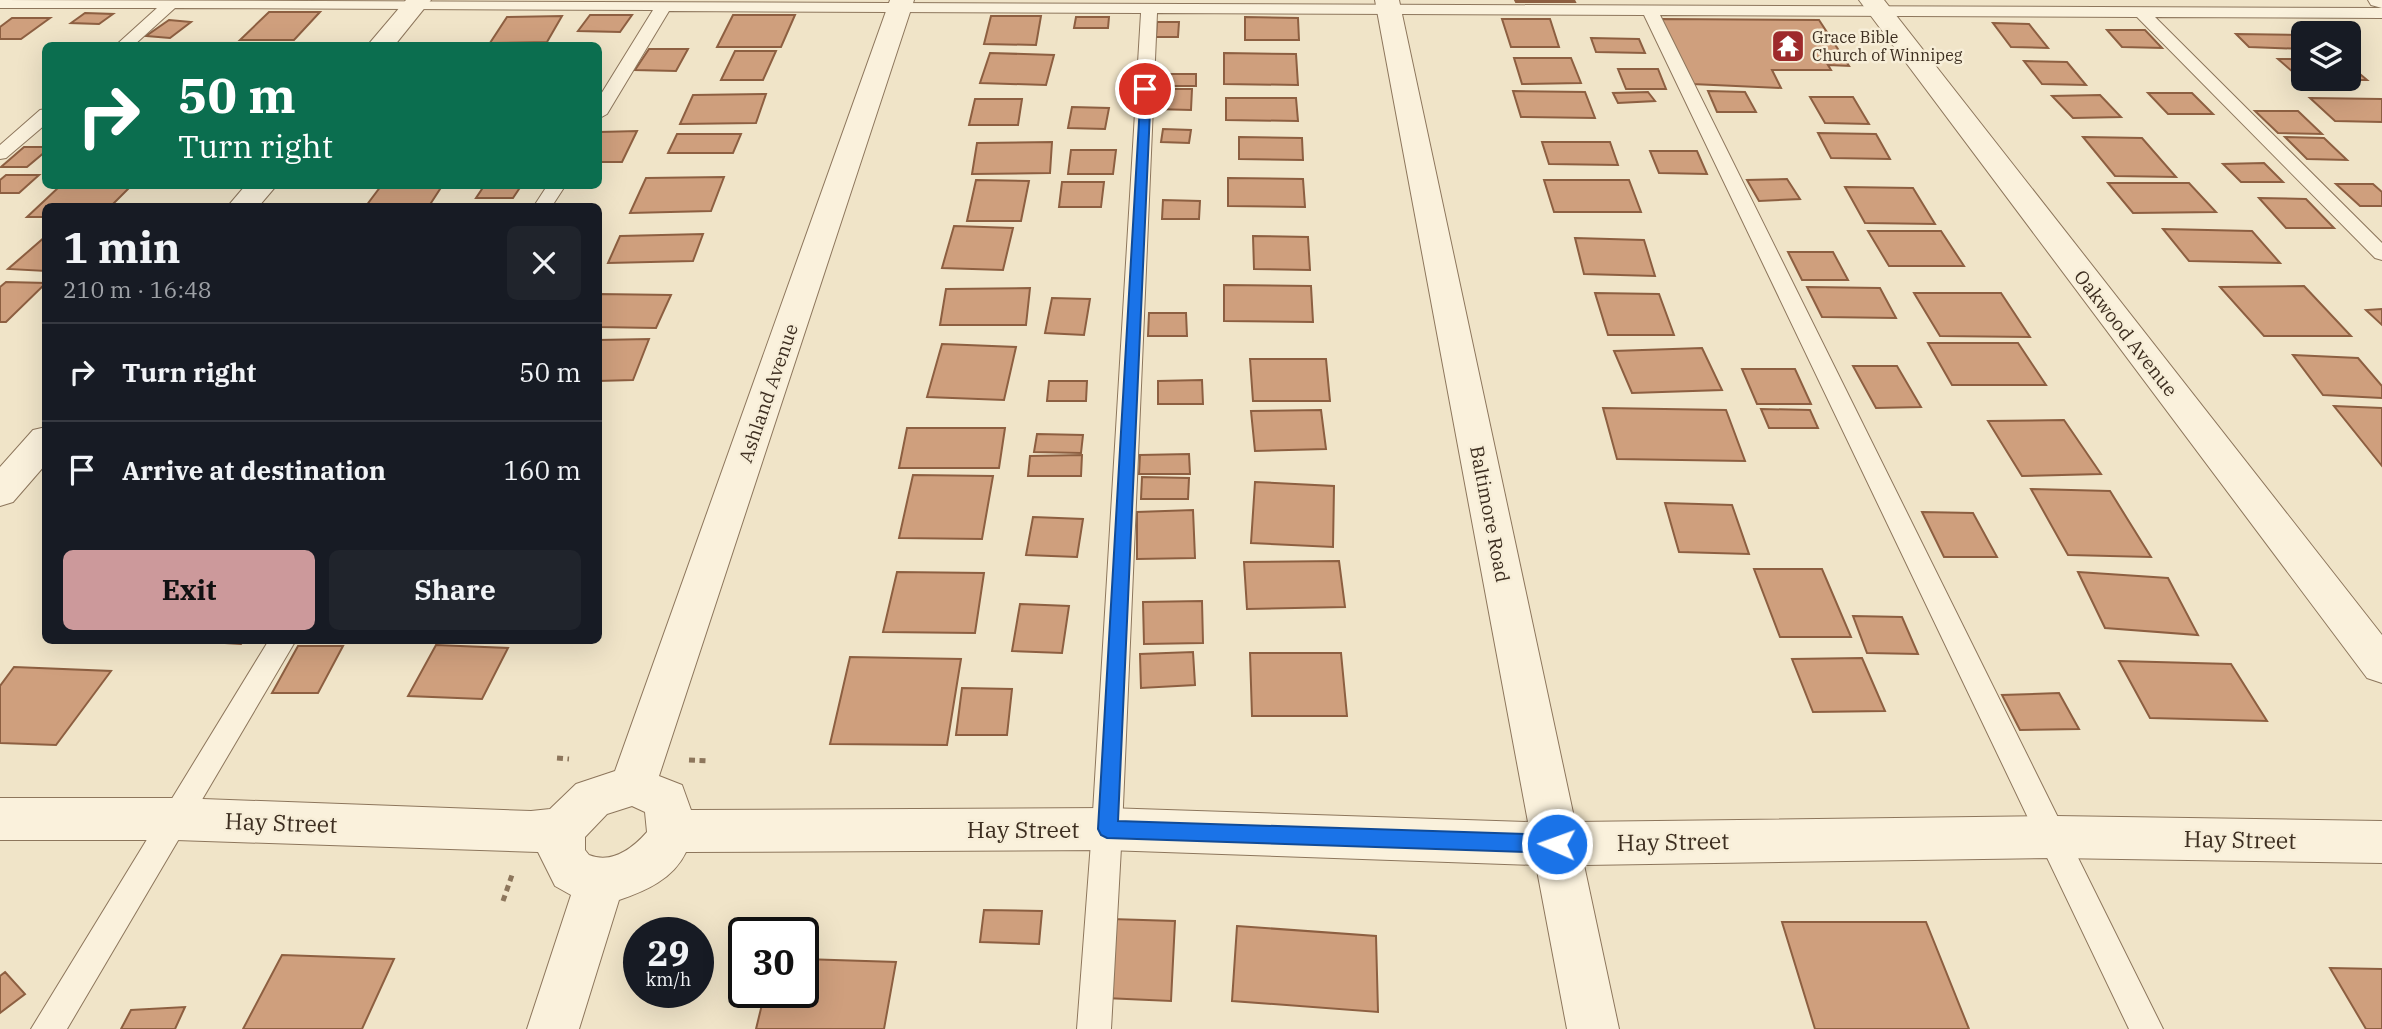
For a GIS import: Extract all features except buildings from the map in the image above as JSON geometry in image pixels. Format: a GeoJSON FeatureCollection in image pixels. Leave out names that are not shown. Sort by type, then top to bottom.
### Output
{"type":"FeatureCollection","features":[{"type":"Feature","properties":{"kind":"street"},"geometry":{"type":"LineString","coordinates":[[383,42],[417,2]]}},
{"type":"Feature","properties":{"kind":"street","name":"Ashland Avenue"},"geometry":{"type":"LineString","coordinates":[[633,786],[901,4]]}},
{"type":"Feature","properties":{"kind":"street","name":"Baltimore Road"},"geometry":{"type":"LineString","coordinates":[[1388,4],[1593,1029]]}},
{"type":"Feature","properties":{"kind":"street","name":"Oakwood Avenue"},"geometry":{"type":"LineString","coordinates":[[1875,5],[2382,666]]}},
{"type":"Feature","properties":{"kind":"street"},"geometry":{"type":"LineString","coordinates":[[246,203],[258,189]]}},
{"type":"Feature","properties":{"kind":"street"},"geometry":{"type":"LineString","coordinates":[[0,492],[42,444]]}},
{"type":"Feature","properties":{"kind":"street"},"geometry":{"type":"LineString","coordinates":[[633,786],[666,799],[671,831],[656,856],[631,875],[600,882],[575,874],[562,855],[562,829],[592,798],[633,786]]}},
{"type":"Feature","properties":{"kind":"street","name":"Hay Street"},"geometry":{"type":"LineString","coordinates":[[0,819],[176,819],[517,831],[562,829]]}},
{"type":"Feature","properties":{"kind":"street","name":"Hay Street"},"geometry":{"type":"LineString","coordinates":[[671,831],[1107,829],[1557,844],[2055,837],[2382,842]]}},
{"type":"Feature","properties":{"kind":"street"},"geometry":{"type":"LineString","coordinates":[[553,1029],[600,882]]}},
{"type":"Feature","properties":{"kind":"lane"},"geometry":{"type":"LineString","coordinates":[[0,3],[417,2],[1149,7],[1388,4],[1649,9],[1875,5],[2382,13]]}},
{"type":"Feature","properties":{"kind":"lane"},"geometry":{"type":"LineString","coordinates":[[128,42],[171,4]]}},
{"type":"Feature","properties":{"kind":"lane"},"geometry":{"type":"LineString","coordinates":[[602,107],[664,5]]}},
{"type":"Feature","properties":{"kind":"lane"},"geometry":{"type":"LineString","coordinates":[[1094,1029],[1107,829],[1149,7]]}},
{"type":"Feature","properties":{"kind":"lane"},"geometry":{"type":"LineString","coordinates":[[1649,9],[2055,837],[2146,1029]]}},
{"type":"Feature","properties":{"kind":"lane"},"geometry":{"type":"LineString","coordinates":[[2140,11],[2382,254]]}},
{"type":"Feature","properties":{"kind":"lane"},"geometry":{"type":"LineString","coordinates":[[0,154],[42,117]]}},
{"type":"Feature","properties":{"kind":"lane"},"geometry":{"type":"LineString","coordinates":[[48,1029],[281,644]]}},
{"type":"Feature","properties":{"kind":"path"},"geometry":{"type":"LineString","coordinates":[[503,901],[515,867]]}},
{"type":"Feature","properties":{"kind":"place","name":"Grace Bible Church of Winnipeg"},"geometry":{"type":"Point","coordinates":[1788,46]}},
{"type":"Feature","properties":{"kind":"route"},"geometry":{"type":"LineString","coordinates":[[1145,89],[1107,829],[1557,844]]}}]}
